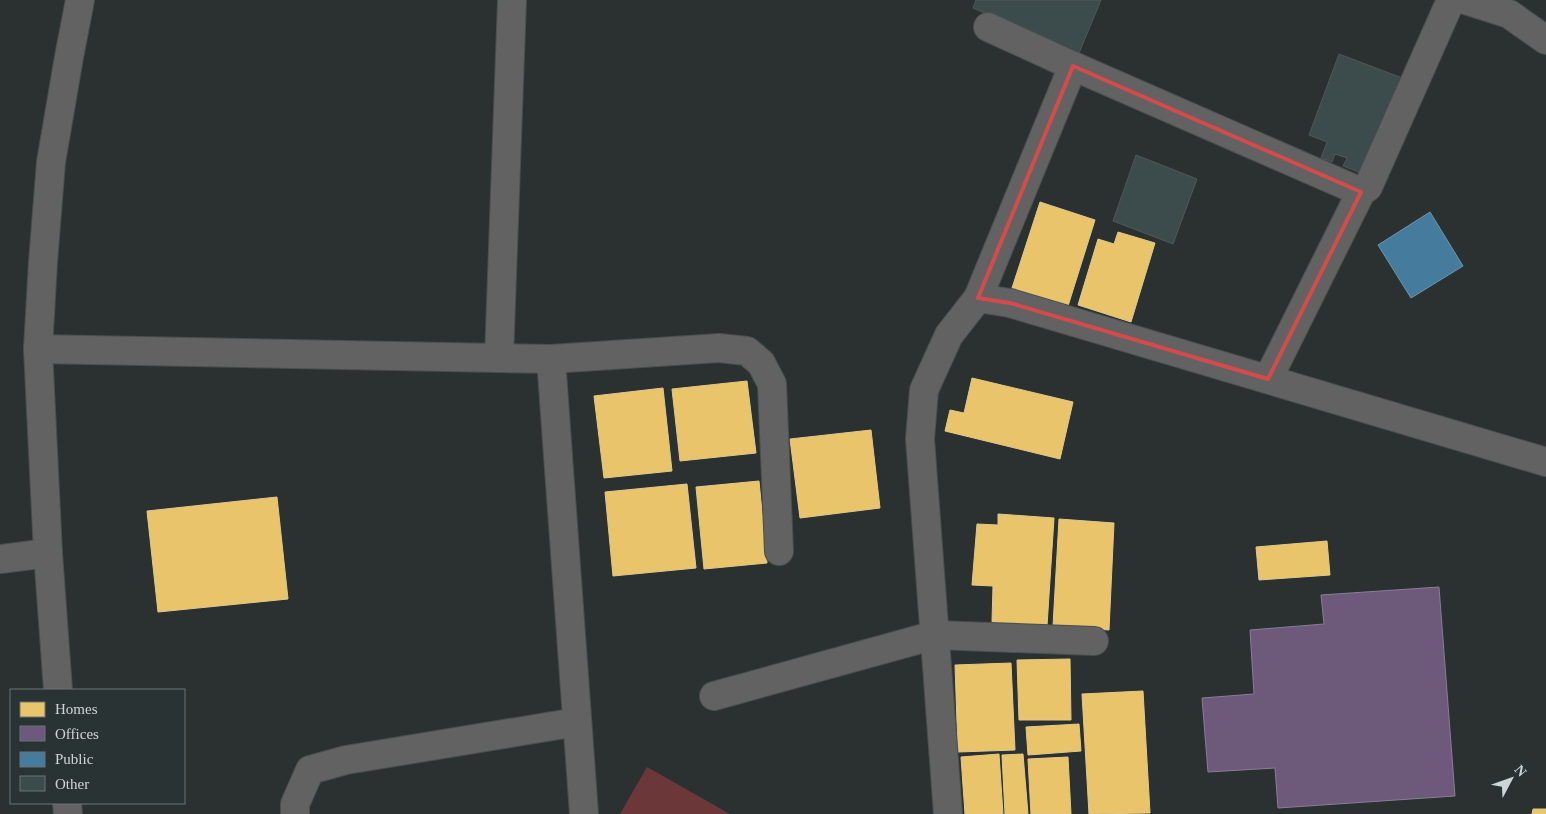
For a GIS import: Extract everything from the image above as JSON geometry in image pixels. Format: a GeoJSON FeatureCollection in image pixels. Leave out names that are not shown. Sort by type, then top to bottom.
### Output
{"type":"FeatureCollection","features":[{"type":"Feature","properties":{"kind":"street"},"geometry":{"type":"LineString","coordinates":[[58,689],[48,553],[38,349],[51,162],[80,0]]}},
{"type":"Feature","properties":{"kind":"street"},"geometry":{"type":"LineString","coordinates":[[499,358],[512,0]]}},
{"type":"Feature","properties":{"kind":"street"},"geometry":{"type":"LineString","coordinates":[[1268,379],[1365,189],[1451,0]]}},
{"type":"Feature","properties":{"kind":"street"},"geometry":{"type":"LineString","coordinates":[[1466,0],[1509,14],[1546,40]]}},
{"type":"Feature","properties":{"kind":"street"},"geometry":{"type":"LineString","coordinates":[[988,27],[1074,66],[1365,189]]}},
{"type":"Feature","properties":{"kind":"street"},"geometry":{"type":"LineString","coordinates":[[948,814],[920,439],[924,390],[950,335],[978,298],[1074,66]]}},
{"type":"Feature","properties":{"kind":"street"},"geometry":{"type":"LineString","coordinates":[[978,298],[1010,303],[1546,462]]}},
{"type":"Feature","properties":{"kind":"street"},"geometry":{"type":"LineString","coordinates":[[38,349],[551,359],[719,348],[746,351],[761,363],[772,384],[779,551]]}},
{"type":"Feature","properties":{"kind":"street"},"geometry":{"type":"LineString","coordinates":[[551,359],[584,814]]}},
{"type":"Feature","properties":{"kind":"street"},"geometry":{"type":"LineString","coordinates":[[0,559],[48,553]]}},
{"type":"Feature","properties":{"kind":"street"},"geometry":{"type":"LineString","coordinates":[[714,696],[935,635],[1094,641]]}},
{"type":"Feature","properties":{"kind":"street"},"geometry":{"type":"LineString","coordinates":[[294,814],[295,804],[310,770],[346,760],[577,722]]}},
{"type":"Feature","properties":{"kind":"highlighted area"},"geometry":{"type":"Polygon","coordinates":[[[1073,66],[1361,192],[1268,379],[1010,303],[978,298],[1073,66]]]}},
{"type":"Feature","properties":{"kind":"shaded area"},"geometry":{"type":"Polygon","coordinates":[[[647,767],[730,814],[620,814],[647,767]]]}},
{"type":"Feature","properties":{"kind":"building: Homes"},"geometry":{"type":"Polygon","coordinates":[[[1040,202],[1095,220],[1068,306],[1012,288],[1040,202]]]}},
{"type":"Feature","properties":{"kind":"building: Homes"},"geometry":{"type":"Polygon","coordinates":[[[1118,232],[1155,243],[1131,322],[1078,305],[1098,239],[1114,244],[1118,232]]]}},
{"type":"Feature","properties":{"kind":"building: Homes"},"geometry":{"type":"Polygon","coordinates":[[[972,378],[1073,402],[1060,459],[945,431],[950,410],[964,413],[972,378]]]}},
{"type":"Feature","properties":{"kind":"building: Homes"},"geometry":{"type":"Polygon","coordinates":[[[747,381],[756,453],[680,461],[672,389],[747,381]]]}},
{"type":"Feature","properties":{"kind":"building: Homes"},"geometry":{"type":"Polygon","coordinates":[[[663,388],[672,471],[604,478],[594,396],[663,388]]]}},
{"type":"Feature","properties":{"kind":"building: Homes"},"geometry":{"type":"Polygon","coordinates":[[[871,430],[880,508],[800,518],[790,439],[871,430]]]}},
{"type":"Feature","properties":{"kind":"building: Homes"},"geometry":{"type":"Polygon","coordinates":[[[759,481],[767,563],[704,569],[696,487],[759,481]]]}},
{"type":"Feature","properties":{"kind":"building: Homes"},"geometry":{"type":"Polygon","coordinates":[[[687,484],[696,568],[613,576],[605,492],[687,484]]]}},
{"type":"Feature","properties":{"kind":"building: Homes"},"geometry":{"type":"Polygon","coordinates":[[[277,497],[288,599],[158,612],[147,511],[277,497]]]}},
{"type":"Feature","properties":{"kind":"building: Homes"},"geometry":{"type":"Polygon","coordinates":[[[998,514],[1054,518],[1047,626],[992,622],[993,586],[972,585],[977,524],[998,525],[998,514]]]}},
{"type":"Feature","properties":{"kind":"building: Homes"},"geometry":{"type":"Polygon","coordinates":[[[1059,519],[1114,523],[1109,630],[1053,626],[1059,519]]]}},
{"type":"Feature","properties":{"kind":"building: Homes"},"geometry":{"type":"Polygon","coordinates":[[[1327,541],[1330,575],[1259,580],[1256,547],[1327,541]]]}},
{"type":"Feature","properties":{"kind":"building: Homes"},"geometry":{"type":"Polygon","coordinates":[[[1070,659],[1071,720],[1019,720],[1017,660],[1070,659]]]}},
{"type":"Feature","properties":{"kind":"building: Homes"},"geometry":{"type":"Polygon","coordinates":[[[1011,663],[1015,750],[958,752],[955,665],[1011,663]]]}},
{"type":"Feature","properties":{"kind":"building: Homes"},"geometry":{"type":"Polygon","coordinates":[[[1143,691],[1150,813],[1089,814],[1082,694],[1143,691]]]}},
{"type":"Feature","properties":{"kind":"building: Homes"},"geometry":{"type":"Polygon","coordinates":[[[1079,724],[1081,751],[1028,755],[1026,727],[1079,724]]]}},
{"type":"Feature","properties":{"kind":"building: Homes"},"geometry":{"type":"Polygon","coordinates":[[[999,754],[1003,814],[965,814],[961,757],[999,754]]]}},
{"type":"Feature","properties":{"kind":"building: Homes"},"geometry":{"type":"Polygon","coordinates":[[[1023,754],[1028,814],[1005,814],[1002,755],[1023,754]]]}},
{"type":"Feature","properties":{"kind":"building: Homes"},"geometry":{"type":"Polygon","coordinates":[[[1068,757],[1071,814],[1031,814],[1028,759],[1068,757]]]}},
{"type":"Feature","properties":{"kind":"building: Homes"},"geometry":{"type":"Polygon","coordinates":[[[1533,809],[1546,809],[1546,814],[1532,814],[1533,809]]]}},
{"type":"Feature","properties":{"kind":"building: Offices"},"geometry":{"type":"Polygon","coordinates":[[[1439,587],[1455,796],[1278,808],[1275,768],[1208,772],[1202,698],[1254,694],[1250,630],[1324,624],[1321,595],[1439,587]]]}},
{"type":"Feature","properties":{"kind":"building: Public"},"geometry":{"type":"Polygon","coordinates":[[[1430,212],[1463,266],[1411,298],[1378,245],[1430,212]]]}},
{"type":"Feature","properties":{"kind":"building: Other"},"geometry":{"type":"Polygon","coordinates":[[[976,0],[1101,0],[1079,53],[973,8],[976,0]]]}},
{"type":"Feature","properties":{"kind":"building: Other"},"geometry":{"type":"Polygon","coordinates":[[[1339,54],[1405,79],[1369,176],[1343,166],[1347,158],[1335,154],[1332,162],[1321,158],[1327,142],[1309,135],[1339,54]]]}},
{"type":"Feature","properties":{"kind":"building: Other"},"geometry":{"type":"Polygon","coordinates":[[[1136,155],[1197,179],[1173,244],[1113,221],[1136,155]]]}}]}
